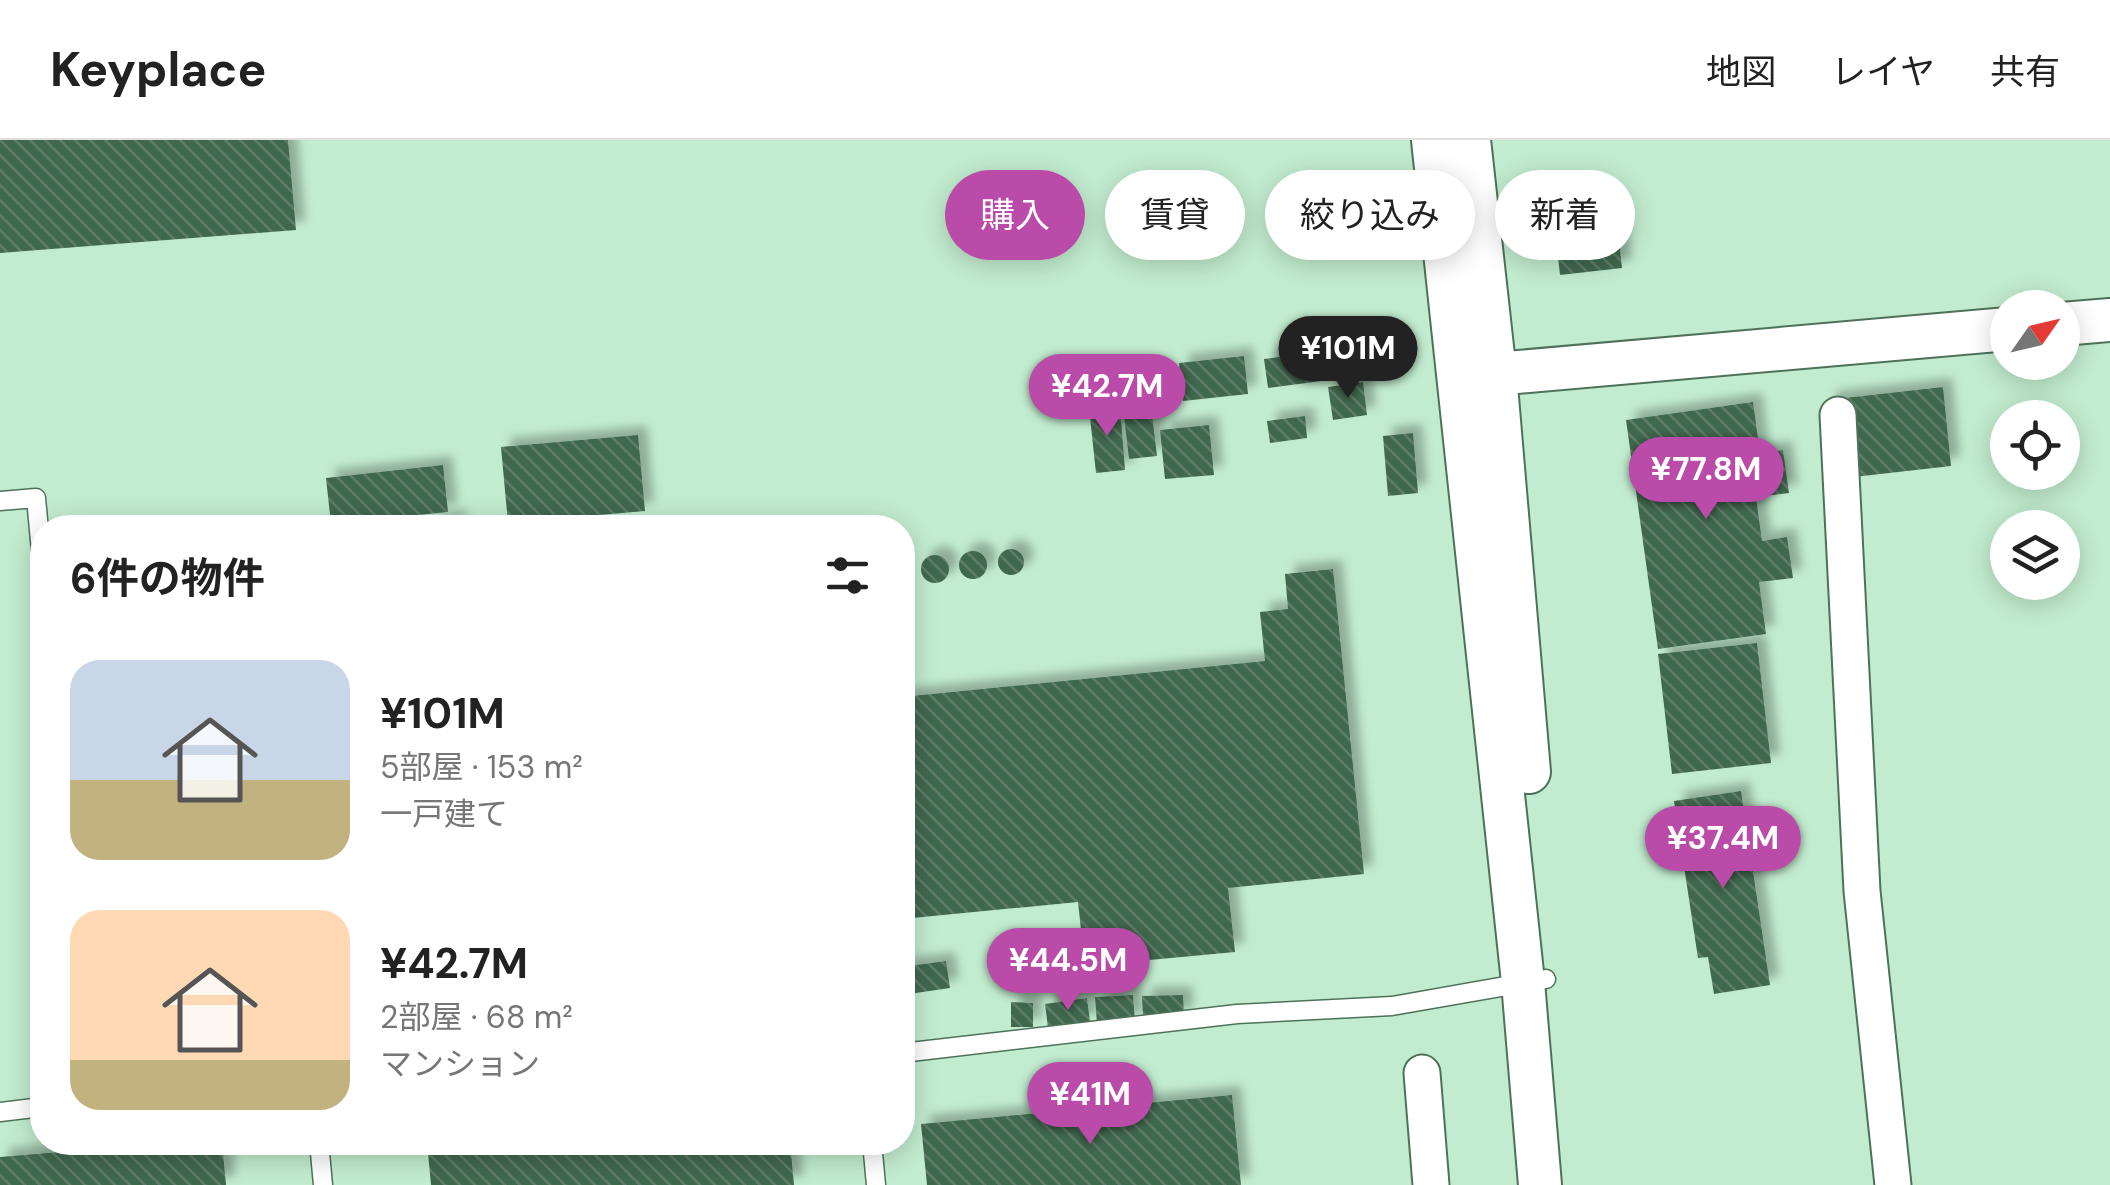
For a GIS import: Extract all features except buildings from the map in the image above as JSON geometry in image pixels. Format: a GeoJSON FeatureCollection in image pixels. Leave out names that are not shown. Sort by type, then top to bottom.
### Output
{"type":"FeatureCollection","features":[{"type":"Feature","properties":{"kind":"street"},"geometry":{"type":"LineString","coordinates":[[1432,140],[1562,1185]]}},
{"type":"Feature","properties":{"kind":"street"},"geometry":{"type":"LineString","coordinates":[[1469,140],[1494,374],[1534,981],[1540,1185]]}},
{"type":"Feature","properties":{"kind":"street"},"geometry":{"type":"LineString","coordinates":[[2080,322],[2110,320]]}},
{"type":"Feature","properties":{"kind":"street"},"geometry":{"type":"LineString","coordinates":[[1494,374],[1990,331]]}},
{"type":"Feature","properties":{"kind":"street"},"geometry":{"type":"LineString","coordinates":[[1838,415],[1862,891],[1893,1185]]}},
{"type":"Feature","properties":{"kind":"street"},"geometry":{"type":"LineString","coordinates":[[1422,1073],[1431,1185]]}},
{"type":"Feature","properties":{"kind":"lane"},"geometry":{"type":"LineString","coordinates":[[0,501],[36,498],[38,515]]}},
{"type":"Feature","properties":{"kind":"lane"},"geometry":{"type":"LineString","coordinates":[[915,1051],[1237,1014],[1392,1006],[1534,981]]}},
{"type":"Feature","properties":{"kind":"lane"},"geometry":{"type":"LineString","coordinates":[[0,1112],[30,1108]]}},
{"type":"Feature","properties":{"kind":"lane"},"geometry":{"type":"LineString","coordinates":[[320,1155],[323,1185]]}},
{"type":"Feature","properties":{"kind":"lane"},"geometry":{"type":"LineString","coordinates":[[873,1155],[876,1185]]}}]}
